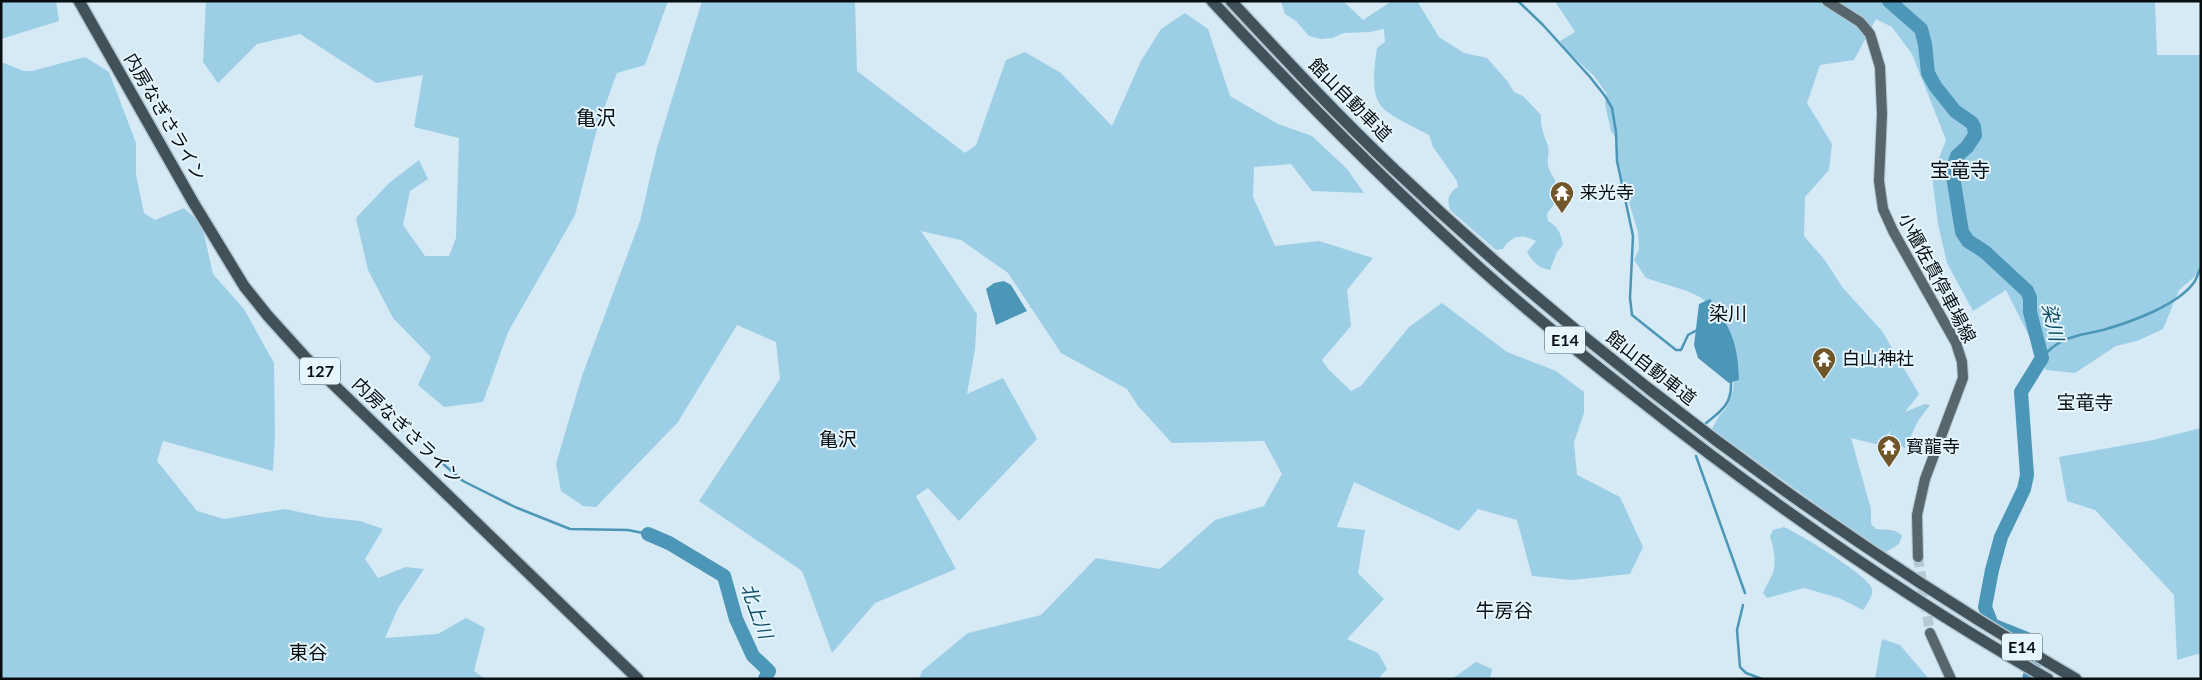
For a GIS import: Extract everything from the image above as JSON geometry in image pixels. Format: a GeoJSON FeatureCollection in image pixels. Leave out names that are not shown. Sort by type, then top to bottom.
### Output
{"type":"FeatureCollection","features":[{"type":"Feature","properties":{"kind":"highway","name":"内房なぎさライン"},"geometry":{"type":"LineString","coordinates":[[79,1],[244,286],[268,316],[306,358],[638,679]]}},
{"type":"Feature","properties":{"kind":"highway","name":"館山自動車道"},"geometry":{"type":"LineString","coordinates":[[1212,1],[1289,84],[1383,178],[1483,271],[1583,355],[1757,491],[1818,534],[1960,627],[2048,679]]}},
{"type":"Feature","properties":{"kind":"highway","name":"館山自動車道"},"geometry":{"type":"LineString","coordinates":[[1231,1],[1299,74],[1395,169],[1494,260],[1592,344],[1705,433],[1828,522],[1968,615],[2076,679]]}},
{"type":"Feature","properties":{"kind":"main road","name":"小櫃佐貫停車場線"},"geometry":{"type":"LineString","coordinates":[[1827,1],[1860,22],[1870,34],[1880,67],[1882,114],[1879,181],[1883,209],[1893,231],[1956,343],[1962,362],[1963,378],[1925,479],[1917,515],[1918,557]]}},
{"type":"Feature","properties":{"kind":"main road"},"geometry":{"type":"LineString","coordinates":[[1930,633],[1951,679]]}},
{"type":"Feature","properties":{"kind":"shaded area"},"geometry":{"type":"Polygon","coordinates":[[[1,1],[56,1],[59,21],[1,39],[1,1]]]}},
{"type":"Feature","properties":{"kind":"shaded area"},"geometry":{"type":"Polygon","coordinates":[[[206,1],[668,1],[645,65],[617,73],[598,125],[575,215],[508,332],[483,402],[444,407],[418,385],[431,357],[393,318],[368,270],[356,218],[389,183],[419,160],[428,179],[410,191],[403,225],[425,256],[449,256],[456,238],[459,138],[414,127],[423,75],[376,83],[300,34],[257,44],[218,83],[203,62],[206,1]]]}},
{"type":"Feature","properties":{"kind":"shaded area"},"geometry":{"type":"Polygon","coordinates":[[[702,1],[855,1],[857,71],[965,153],[976,145],[1006,60],[1025,52],[1061,73],[1112,126],[1141,61],[1161,29],[1185,13],[1208,29],[1230,96],[1278,124],[1312,136],[1347,169],[1364,193],[1312,191],[1291,164],[1254,167],[1253,197],[1275,246],[1319,241],[1373,258],[1347,290],[1351,326],[1322,360],[1329,370],[1351,391],[1361,386],[1409,327],[1442,303],[1507,352],[1556,371],[1584,392],[1584,413],[1574,442],[1577,475],[1620,497],[1643,547],[1630,574],[1572,580],[1532,576],[1517,520],[1478,509],[1459,531],[1354,482],[1337,527],[1365,530],[1358,573],[1384,599],[1347,639],[1378,653],[1387,669],[1378,679],[919,679],[922,671],[968,633],[1041,615],[1096,558],[1160,569],[1215,520],[1264,506],[1282,474],[1264,441],[1172,443],[1138,406],[1127,389],[1061,353],[1008,273],[961,240],[921,231],[977,314],[975,349],[967,394],[1003,378],[1037,439],[959,521],[928,488],[916,496],[956,569],[875,603],[832,653],[802,571],[699,501],[780,379],[776,342],[737,325],[678,422],[596,507],[583,506],[561,491],[556,464],[582,376],[640,221],[657,148],[702,1]]]}},
{"type":"Feature","properties":{"kind":"shaded area"},"geometry":{"type":"Polygon","coordinates":[[[1281,1],[1343,1],[1363,20],[1392,1],[1417,1],[1439,37],[1464,53],[1487,58],[1508,82],[1514,92],[1523,96],[1541,115],[1548,149],[1548,166],[1560,190],[1556,201],[1547,214],[1548,221],[1558,231],[1563,245],[1557,252],[1550,270],[1536,264],[1527,252],[1536,241],[1526,237],[1517,237],[1510,241],[1503,249],[1496,250],[1450,210],[1449,197],[1458,187],[1457,181],[1433,147],[1429,135],[1388,112],[1380,105],[1376,96],[1374,84],[1377,48],[1385,42],[1384,29],[1370,32],[1344,33],[1332,38],[1321,39],[1309,36],[1296,21],[1285,14],[1281,1]]]}},
{"type":"Feature","properties":{"kind":"shaded area"},"geometry":{"type":"Polygon","coordinates":[[[1555,1],[2155,1],[2157,55],[2201,55],[2201,271],[2179,290],[2163,329],[2137,341],[2116,346],[2075,373],[2046,370],[2006,290],[1973,311],[1947,263],[1938,224],[1932,176],[1946,140],[1912,54],[1892,27],[1876,19],[1854,60],[1820,65],[1807,103],[1832,144],[1829,170],[1805,197],[1804,236],[1824,259],[1843,288],[1882,331],[1919,394],[1905,412],[1925,404],[1930,405],[1918,421],[1905,448],[1887,440],[1892,429],[1879,445],[1851,438],[1871,509],[1871,524],[1876,529],[1894,531],[1902,536],[1899,544],[1886,552],[1852,530],[1712,429],[1719,416],[1727,407],[1733,390],[1735,373],[1709,305],[1700,297],[1687,291],[1646,278],[1634,260],[1639,249],[1638,232],[1621,176],[1617,157],[1618,141],[1611,131],[1605,104],[1607,94],[1594,76],[1565,49],[1560,41],[1575,32],[1555,1]]]}},
{"type":"Feature","properties":{"kind":"shaded area"},"geometry":{"type":"Polygon","coordinates":[[[85,57],[109,72],[136,143],[136,175],[144,213],[155,220],[184,208],[202,225],[213,274],[244,309],[274,363],[275,435],[273,471],[163,441],[157,461],[197,511],[224,519],[285,509],[323,517],[360,521],[383,529],[365,559],[378,578],[406,567],[424,569],[398,608],[385,638],[438,634],[466,618],[485,628],[474,671],[485,679],[1,679],[1,62],[24,71],[32,71],[85,57]]]}},
{"type":"Feature","properties":{"kind":"shaded area"},"geometry":{"type":"Polygon","coordinates":[[[1004,281],[1011,285],[1027,311],[996,325],[986,289],[994,283],[1004,281]]]}},
{"type":"Feature","properties":{"kind":"shaded area"},"geometry":{"type":"Polygon","coordinates":[[[1710,299],[1728,328],[1735,346],[1739,380],[1729,383],[1698,358],[1694,345],[1699,304],[1710,299]]]}},
{"type":"Feature","properties":{"kind":"shaded area"},"geometry":{"type":"Polygon","coordinates":[[[2201,428],[2201,653],[2177,660],[2174,595],[2095,510],[2067,501],[2059,457],[2153,440],[2201,428]]]}},
{"type":"Feature","properties":{"kind":"shaded area"},"geometry":{"type":"Polygon","coordinates":[[[1784,527],[1833,556],[1869,583],[1872,595],[1863,610],[1839,598],[1804,588],[1767,598],[1763,593],[1775,564],[1770,536],[1773,530],[1784,527]]]}},
{"type":"Feature","properties":{"kind":"shaded area"},"geometry":{"type":"Polygon","coordinates":[[[1882,639],[1900,645],[1929,679],[1875,679],[1882,639]]]}},
{"type":"Feature","properties":{"kind":"shaded area"},"geometry":{"type":"Polygon","coordinates":[[[1476,662],[1492,669],[1490,679],[1452,679],[1476,662]]]}},
{"type":"Feature","properties":{"kind":"waterway"},"geometry":{"type":"LineString","coordinates":[[1518,1],[1543,25],[1590,77],[1612,108],[1616,132],[1617,161],[1633,236],[1630,298],[1632,315],[1676,350],[1681,350],[1688,335],[1699,329]]}},
{"type":"Feature","properties":{"kind":"waterway","name":"染川"},"geometry":{"type":"LineString","coordinates":[[1889,1],[1921,29],[1925,44],[1928,73],[1935,86],[1955,111],[1972,123],[1974,127],[1975,135],[1967,147],[1957,156],[1952,170],[1962,232],[1968,241],[1985,252],[2027,291],[2030,298],[2030,312],[2042,358],[2021,392],[2027,475],[2024,489],[2001,537],[1985,607],[1992,625],[2027,639],[2034,644],[2036,658],[2029,679]]}},
{"type":"Feature","properties":{"kind":"waterway"},"geometry":{"type":"LineString","coordinates":[[2042,358],[2062,341],[2103,330],[2154,312],[2188,290],[2195,281],[2201,267]]}},
{"type":"Feature","properties":{"kind":"waterway"},"geometry":{"type":"LineString","coordinates":[[1704,425],[1724,407],[1731,390],[1731,382]]}},
{"type":"Feature","properties":{"kind":"waterway"},"geometry":{"type":"LineString","coordinates":[[1696,456],[1745,593]]}},
{"type":"Feature","properties":{"kind":"waterway"},"geometry":{"type":"LineString","coordinates":[[435,457],[463,481],[515,507],[570,529],[628,530],[648,534]]}},
{"type":"Feature","properties":{"kind":"waterway","name":"北上川"},"geometry":{"type":"LineString","coordinates":[[648,534],[669,543],[724,576],[736,619],[753,656],[769,671],[765,679]]}},
{"type":"Feature","properties":{"kind":"waterway"},"geometry":{"type":"LineString","coordinates":[[1743,605],[1737,630],[1740,667],[1746,673],[1762,679]]}},
{"type":"Feature","properties":{"kind":"tunnel"},"geometry":{"type":"LineString","coordinates":[[1918,557],[1930,633]]}},
{"type":"Feature","properties":{"kind":"place","name":"来光寺"},"geometry":{"type":"Point","coordinates":[1562,214]}},
{"type":"Feature","properties":{"kind":"place","name":"白山神社"},"geometry":{"type":"Point","coordinates":[1824,380]}},
{"type":"Feature","properties":{"kind":"place","name":"寳龍寺"},"geometry":{"type":"Point","coordinates":[1889,468]}},
{"type":"Feature","properties":{"kind":"district","name":"亀沢"},"geometry":{"type":"Point","coordinates":[596,118]}},
{"type":"Feature","properties":{"kind":"district","name":"宝竜寺"},"geometry":{"type":"Point","coordinates":[1960,170]}},
{"type":"Feature","properties":{"kind":"district","name":"染川"},"geometry":{"type":"Point","coordinates":[1728,313]}},
{"type":"Feature","properties":{"kind":"district","name":"宝竜寺"},"geometry":{"type":"Point","coordinates":[2085,402]}},
{"type":"Feature","properties":{"kind":"district","name":"亀沢"},"geometry":{"type":"Point","coordinates":[838,439]}},
{"type":"Feature","properties":{"kind":"district","name":"牛房谷"},"geometry":{"type":"Point","coordinates":[1504,610]}},
{"type":"Feature","properties":{"kind":"district","name":"東谷"},"geometry":{"type":"Point","coordinates":[308,652]}}]}
